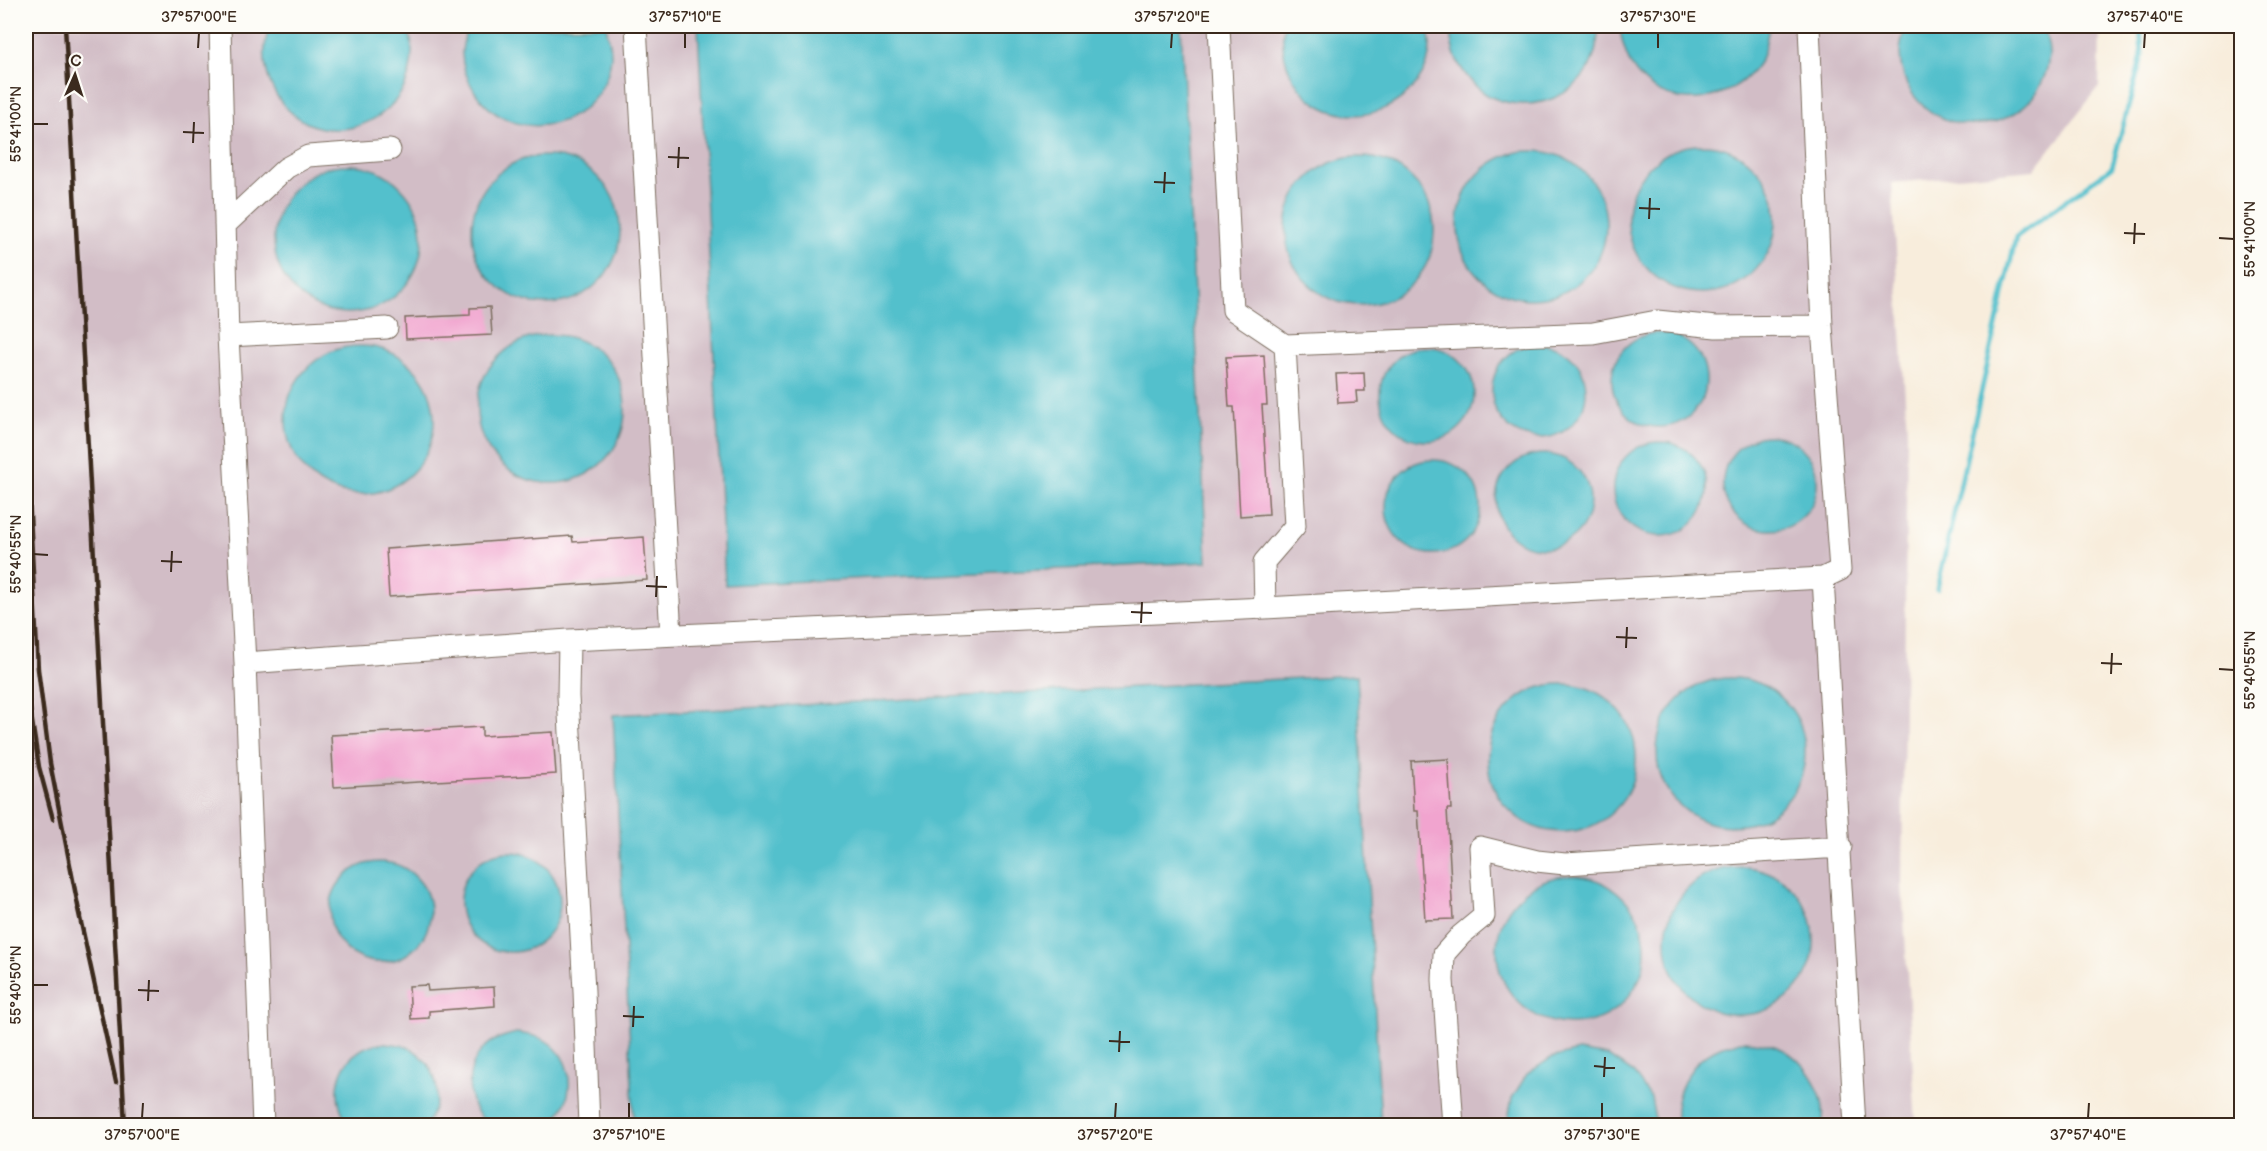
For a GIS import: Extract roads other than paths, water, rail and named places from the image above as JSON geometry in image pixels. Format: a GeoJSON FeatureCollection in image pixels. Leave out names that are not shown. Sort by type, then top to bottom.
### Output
{"type":"FeatureCollection","features":[{"type":"Feature","properties":{"kind":"lane"},"geometry":{"type":"LineString","coordinates":[[220,26],[228,336],[245,663],[263,1125]]}},
{"type":"Feature","properties":{"kind":"lane"},"geometry":{"type":"LineString","coordinates":[[636,26],[671,635]]}},
{"type":"Feature","properties":{"kind":"lane"},"geometry":{"type":"LineString","coordinates":[[1219,26],[1233,310],[1285,345],[1593,333],[1657,321],[1716,327],[1822,326]]}},
{"type":"Feature","properties":{"kind":"lane"},"geometry":{"type":"LineString","coordinates":[[245,663],[569,640],[1265,608],[1823,578],[1840,570],[1822,326],[1809,26]]}},
{"type":"Feature","properties":{"kind":"lane"},"geometry":{"type":"LineString","coordinates":[[225,225],[286,168],[308,156],[390,150]]}},
{"type":"Feature","properties":{"kind":"lane"},"geometry":{"type":"LineString","coordinates":[[228,336],[387,328]]}},
{"type":"Feature","properties":{"kind":"lane"},"geometry":{"type":"LineString","coordinates":[[1265,608],[1264,562],[1295,526],[1285,345]]}},
{"type":"Feature","properties":{"kind":"lane"},"geometry":{"type":"LineString","coordinates":[[1823,578],[1855,1125]]}},
{"type":"Feature","properties":{"kind":"lane"},"geometry":{"type":"LineString","coordinates":[[569,640],[568,696],[589,1125]]}},
{"type":"Feature","properties":{"kind":"lane"},"geometry":{"type":"LineString","coordinates":[[1453,1125],[1443,980],[1444,954],[1461,935],[1484,916],[1480,847],[1537,861],[1565,864],[1840,847]]}},
{"type":"Feature","properties":{"kind":"water"},"geometry":{"type":"Polygon","coordinates":[[[270,26],[406,26],[412,43],[412,56],[409,74],[403,89],[383,113],[354,127],[323,128],[307,123],[284,105],[270,81],[265,54],[270,26]]]}},
{"type":"Feature","properties":{"kind":"water"},"geometry":{"type":"Polygon","coordinates":[[[467,26],[606,26],[611,57],[605,81],[592,101],[575,115],[555,123],[533,126],[512,121],[492,110],[475,92],[470,83],[462,58],[467,26]]]}},
{"type":"Feature","properties":{"kind":"water"},"geometry":{"type":"Polygon","coordinates":[[[698,26],[1181,26],[1207,562],[725,585],[698,26]]]}},
{"type":"Feature","properties":{"kind":"water"},"geometry":{"type":"Polygon","coordinates":[[[1284,26],[1427,26],[1430,42],[1428,58],[1416,84],[1395,103],[1368,114],[1337,113],[1309,98],[1290,73],[1285,58],[1284,26]]]}},
{"type":"Feature","properties":{"kind":"water"},"geometry":{"type":"Polygon","coordinates":[[[1451,26],[1598,26],[1598,39],[1589,67],[1569,90],[1542,102],[1511,103],[1485,94],[1472,82],[1454,54],[1451,43],[1451,26]]]}},
{"type":"Feature","properties":{"kind":"water"},"geometry":{"type":"Polygon","coordinates":[[[1619,26],[1768,26],[1769,29],[1762,57],[1749,75],[1720,94],[1686,99],[1670,96],[1654,89],[1640,77],[1628,59],[1619,26]]]}},
{"type":"Feature","properties":{"kind":"water"},"geometry":{"type":"Polygon","coordinates":[[[1905,26],[2044,26],[2049,57],[2039,87],[2021,109],[1997,121],[1971,124],[1945,119],[1923,106],[1907,83],[1900,53],[1905,26]]]}},
{"type":"Feature","properties":{"kind":"water"},"geometry":{"type":"Polygon","coordinates":[[[1702,145],[1730,151],[1754,167],[1770,191],[1776,219],[1770,247],[1754,271],[1730,287],[1702,293],[1674,287],[1650,271],[1634,247],[1628,219],[1634,191],[1650,167],[1674,151],[1702,145]]]}},
{"type":"Feature","properties":{"kind":"water"},"geometry":{"type":"Polygon","coordinates":[[[1532,151],[1560,157],[1584,173],[1600,197],[1606,225],[1600,253],[1584,277],[1560,293],[1532,299],[1504,293],[1480,277],[1464,253],[1458,225],[1464,197],[1480,173],[1504,157],[1532,151]]]}},
{"type":"Feature","properties":{"kind":"water"},"geometry":{"type":"Polygon","coordinates":[[[546,156],[574,162],[598,178],[614,202],[620,230],[614,258],[598,282],[574,298],[546,304],[518,298],[494,282],[478,258],[472,230],[478,202],[494,178],[518,162],[546,156]]]}},
{"type":"Feature","properties":{"kind":"water"},"geometry":{"type":"Polygon","coordinates":[[[1360,157],[1388,163],[1412,179],[1428,203],[1434,231],[1428,259],[1412,283],[1388,299],[1360,305],[1332,299],[1308,283],[1292,259],[1286,231],[1292,203],[1308,179],[1332,163],[1360,157]]]}},
{"type":"Feature","properties":{"kind":"water"},"geometry":{"type":"Polygon","coordinates":[[[348,165],[376,171],[400,187],[416,211],[422,239],[416,267],[400,291],[376,307],[348,313],[320,307],[296,291],[280,267],[274,239],[280,211],[296,187],[320,171],[348,165]]]}},
{"type":"Feature","properties":{"kind":"water"},"geometry":{"type":"Polygon","coordinates":[[[1659,333],[1677,337],[1692,347],[1702,362],[1706,380],[1702,398],[1692,413],[1677,423],[1659,427],[1641,423],[1626,413],[1616,398],[1612,380],[1616,362],[1626,347],[1641,337],[1659,333]]]}},
{"type":"Feature","properties":{"kind":"water"},"geometry":{"type":"Polygon","coordinates":[[[551,335],[579,341],[603,357],[619,381],[625,409],[619,437],[603,461],[579,477],[551,483],[523,477],[499,461],[483,437],[477,409],[483,381],[499,357],[523,341],[551,335]]]}},
{"type":"Feature","properties":{"kind":"water"},"geometry":{"type":"Polygon","coordinates":[[[1539,344],[1557,348],[1572,358],[1582,373],[1586,391],[1582,409],[1572,424],[1557,434],[1539,438],[1521,434],[1506,424],[1496,409],[1492,391],[1496,373],[1506,358],[1521,348],[1539,344]]]}},
{"type":"Feature","properties":{"kind":"water"},"geometry":{"type":"Polygon","coordinates":[[[360,346],[388,352],[412,368],[428,392],[434,420],[428,448],[412,472],[388,488],[360,494],[332,488],[308,472],[292,448],[286,420],[292,392],[308,368],[332,352],[360,346]]]}},
{"type":"Feature","properties":{"kind":"water"},"geometry":{"type":"Polygon","coordinates":[[[1427,347],[1445,351],[1460,361],[1470,376],[1474,394],[1470,412],[1460,427],[1445,437],[1427,441],[1409,437],[1394,427],[1384,412],[1380,394],[1384,376],[1394,361],[1409,351],[1427,347]]]}},
{"type":"Feature","properties":{"kind":"water"},"geometry":{"type":"Polygon","coordinates":[[[1770,436],[1788,440],[1803,450],[1813,465],[1817,483],[1813,501],[1803,516],[1788,526],[1770,530],[1752,526],[1737,516],[1727,501],[1723,483],[1727,465],[1737,450],[1752,440],[1770,436]]]}},
{"type":"Feature","properties":{"kind":"water"},"geometry":{"type":"Polygon","coordinates":[[[1660,442],[1678,446],[1693,456],[1703,471],[1707,489],[1703,507],[1693,522],[1678,532],[1660,536],[1642,532],[1627,522],[1617,507],[1613,489],[1617,471],[1627,456],[1642,446],[1660,442]]]}},
{"type":"Feature","properties":{"kind":"water"},"geometry":{"type":"Polygon","coordinates":[[[1543,454],[1561,458],[1576,468],[1586,483],[1590,501],[1586,519],[1576,534],[1561,544],[1543,548],[1525,544],[1510,534],[1500,519],[1496,501],[1500,483],[1510,468],[1525,458],[1543,454]]]}},
{"type":"Feature","properties":{"kind":"water"},"geometry":{"type":"Polygon","coordinates":[[[1433,460],[1451,464],[1466,474],[1476,489],[1480,507],[1476,525],[1466,540],[1451,550],[1433,554],[1415,550],[1400,540],[1390,525],[1386,507],[1390,489],[1400,474],[1415,464],[1433,460]]]}},
{"type":"Feature","properties":{"kind":"water"},"geometry":{"type":"Polygon","coordinates":[[[1357,675],[1381,1125],[634,1125],[613,715],[1357,675]]]}},
{"type":"Feature","properties":{"kind":"water"},"geometry":{"type":"Polygon","coordinates":[[[1731,678],[1759,684],[1783,700],[1799,724],[1805,752],[1799,780],[1783,804],[1759,820],[1731,826],[1703,820],[1679,804],[1663,780],[1657,752],[1663,724],[1679,700],[1703,684],[1731,678]]]}},
{"type":"Feature","properties":{"kind":"water"},"geometry":{"type":"Polygon","coordinates":[[[1562,684],[1590,690],[1614,706],[1630,730],[1636,758],[1630,786],[1614,810],[1590,826],[1562,832],[1534,826],[1510,810],[1494,786],[1488,758],[1494,730],[1510,706],[1534,690],[1562,684]]]}},
{"type":"Feature","properties":{"kind":"water"},"geometry":{"type":"Polygon","coordinates":[[[510,852],[538,860],[552,874],[560,902],[552,930],[538,944],[510,952],[482,944],[468,930],[460,902],[468,874],[482,860],[510,852]]]}},
{"type":"Feature","properties":{"kind":"water"},"geometry":{"type":"Polygon","coordinates":[[[380,862],[408,870],[422,884],[430,912],[422,940],[408,954],[380,962],[352,954],[338,940],[330,912],[338,884],[352,870],[380,862]]]}},
{"type":"Feature","properties":{"kind":"water"},"geometry":{"type":"Polygon","coordinates":[[[1740,867],[1768,873],[1792,889],[1808,913],[1814,941],[1808,969],[1792,993],[1768,1009],[1740,1015],[1712,1009],[1688,993],[1672,969],[1666,941],[1672,913],[1688,889],[1712,873],[1740,867]]]}},
{"type":"Feature","properties":{"kind":"water"},"geometry":{"type":"Polygon","coordinates":[[[1571,876],[1599,882],[1623,898],[1639,922],[1645,950],[1639,978],[1623,1002],[1599,1018],[1571,1024],[1543,1018],[1519,1002],[1503,978],[1497,950],[1503,922],[1519,898],[1543,882],[1571,876]]]}},
{"type":"Feature","properties":{"kind":"water"},"geometry":{"type":"Polygon","coordinates":[[[517,1033],[547,1041],[562,1057],[567,1067],[569,1089],[567,1100],[562,1110],[546,1125],[496,1126],[482,1118],[471,1099],[470,1077],[477,1056],[491,1042],[517,1033]]]}},
{"type":"Feature","properties":{"kind":"water"},"geometry":{"type":"Polygon","coordinates":[[[1746,1041],[1774,1046],[1795,1058],[1804,1067],[1818,1089],[1822,1102],[1822,1125],[1677,1125],[1677,1102],[1691,1070],[1699,1061],[1718,1048],[1746,1041]]]}},
{"type":"Feature","properties":{"kind":"water"},"geometry":{"type":"Polygon","coordinates":[[[385,1043],[408,1047],[426,1062],[432,1072],[437,1093],[432,1115],[425,1125],[349,1125],[343,1115],[338,1093],[339,1082],[347,1062],[366,1047],[385,1043]]]}},
{"type":"Feature","properties":{"kind":"water"},"geometry":{"type":"Polygon","coordinates":[[[1578,1051],[1608,1056],[1634,1073],[1651,1098],[1656,1125],[1507,1125],[1512,1098],[1527,1074],[1551,1058],[1578,1051]]]}},
{"type":"Feature","properties":{"kind":"waterway"},"geometry":{"type":"LineString","coordinates":[[1937,589],[2016,237],[2112,167],[2142,56],[2140,26]]}},
{"type":"Feature","properties":{"kind":"railway"},"geometry":{"type":"LineString","coordinates":[[65,26],[125,1126]]}},
{"type":"Feature","properties":{"kind":"railway"},"geometry":{"type":"LineString","coordinates":[[26,437],[38,669],[50,763],[80,916]]}},
{"type":"Feature","properties":{"kind":"railway"},"geometry":{"type":"LineString","coordinates":[[26,682],[39,767],[53,819]]}},
{"type":"Feature","properties":{"kind":"railway"},"geometry":{"type":"LineString","coordinates":[[78,909],[116,1082]]}}]}
